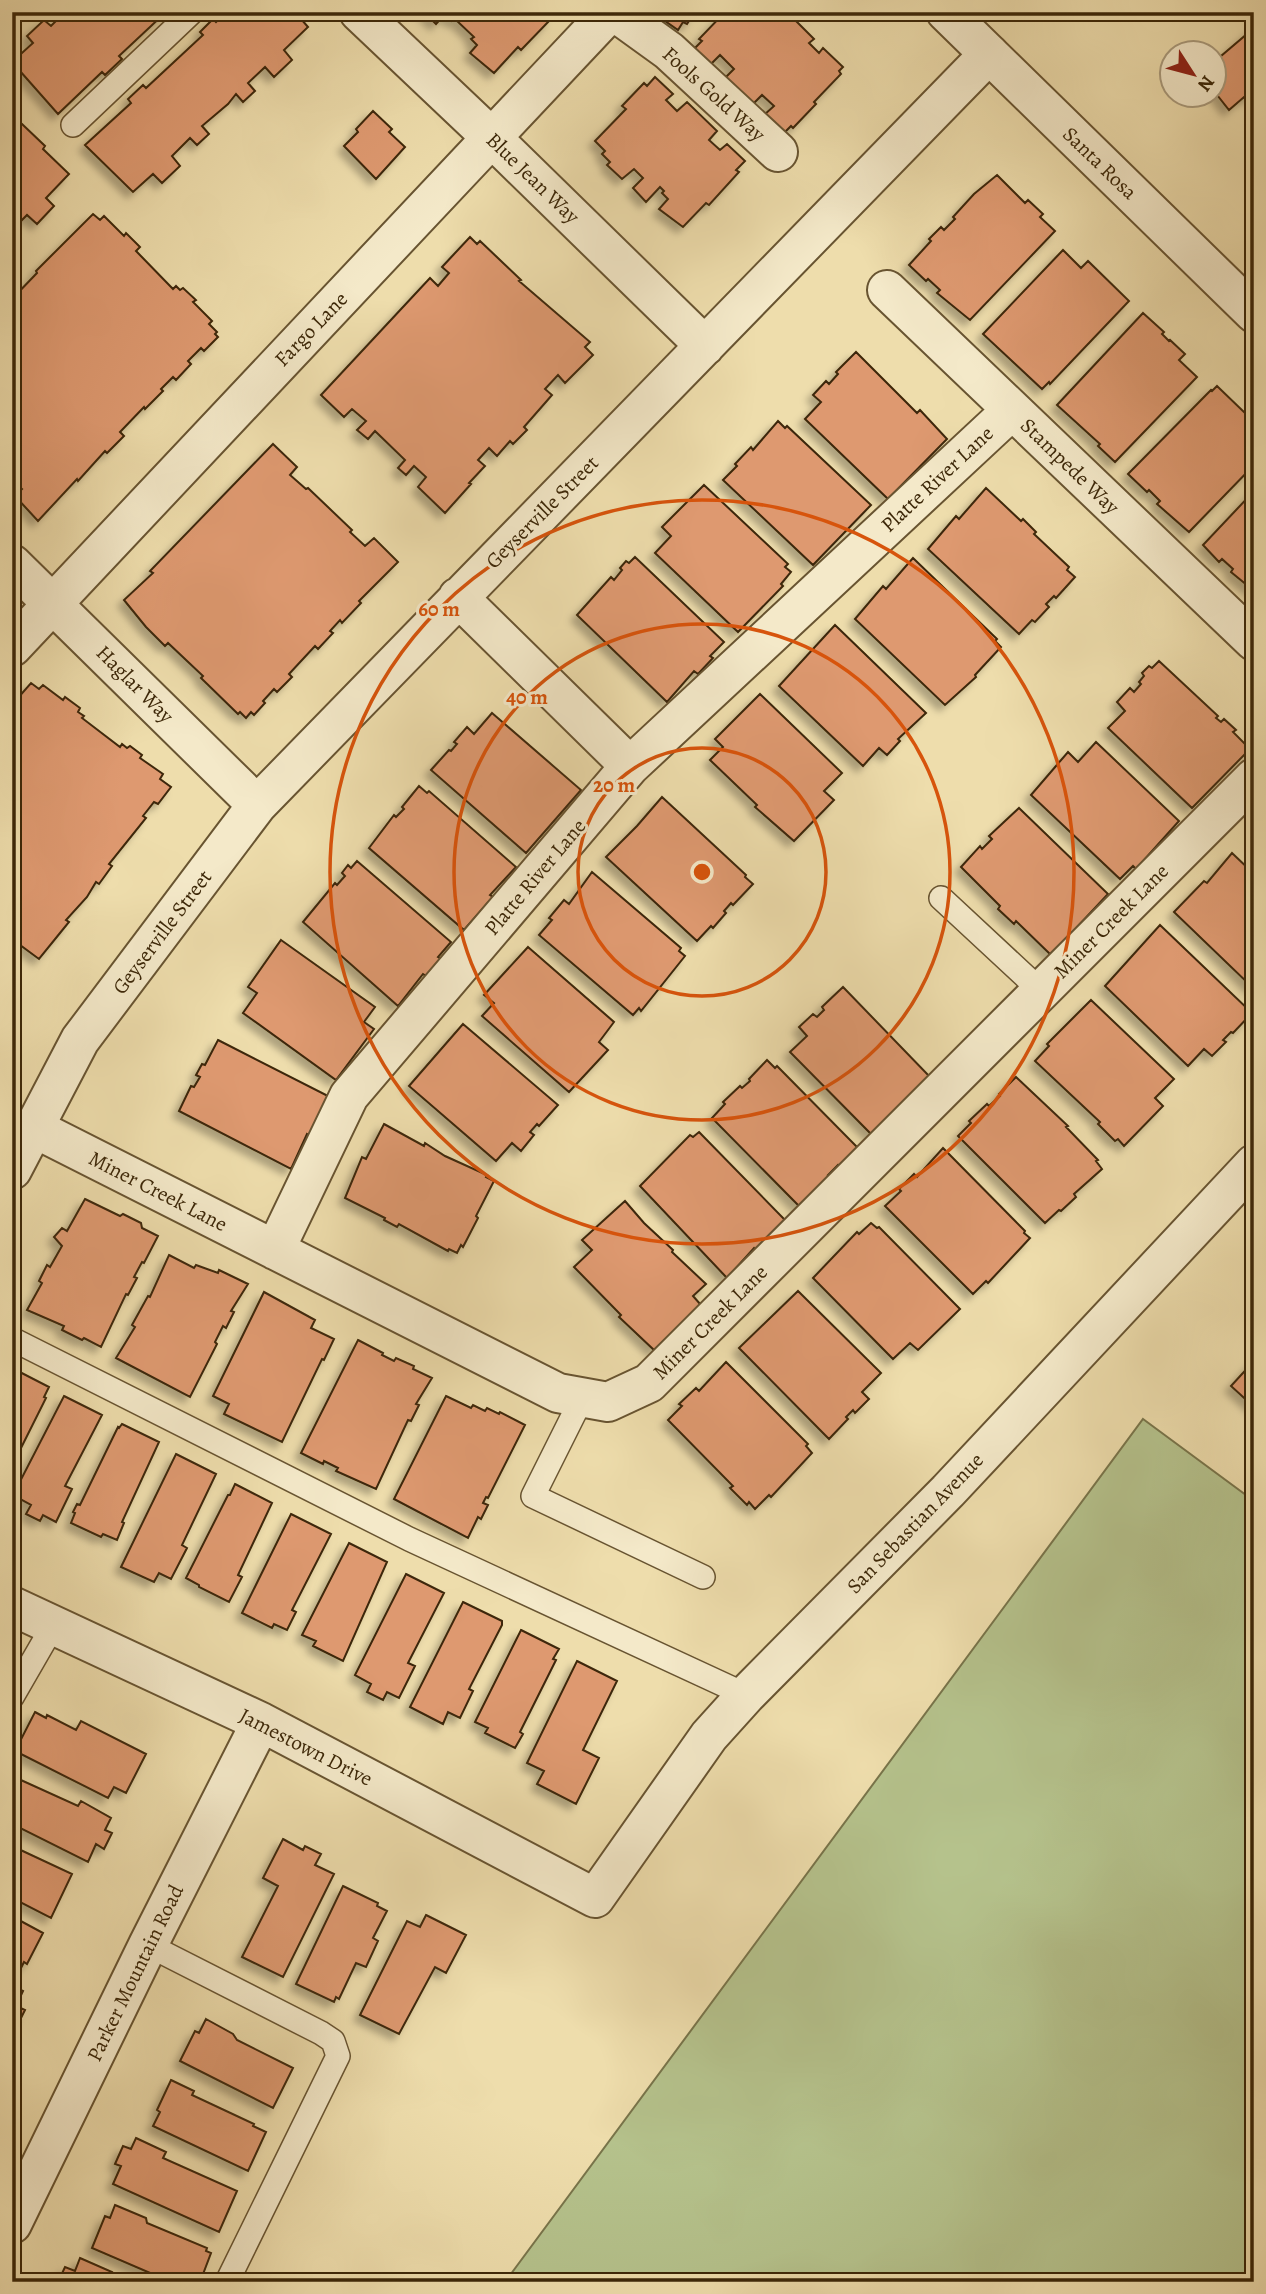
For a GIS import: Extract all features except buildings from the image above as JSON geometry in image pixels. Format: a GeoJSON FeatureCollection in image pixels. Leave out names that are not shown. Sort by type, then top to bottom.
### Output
{"type":"FeatureCollection","features":[{"type":"Feature","properties":{"kind":"street","name":"Blue Jean Way"},"geometry":{"type":"LineString","coordinates":[[359,12],[705,346]]}},
{"type":"Feature","properties":{"kind":"street","name":"Fargo Lane"},"geometry":{"type":"LineString","coordinates":[[12,647],[613,12]]}},
{"type":"Feature","properties":{"kind":"street","name":"Fools Gold Way"},"geometry":{"type":"LineString","coordinates":[[613,12],[669,51],[778,152]]}},
{"type":"Feature","properties":{"kind":"street","name":"Santa Rosa"},"geometry":{"type":"LineString","coordinates":[[946,12],[1254,313]]}},
{"type":"Feature","properties":{"kind":"street","name":"Geyserville Street"},"geometry":{"type":"LineString","coordinates":[[12,1170],[80,1040],[257,805],[989,54]]}},
{"type":"Feature","properties":{"kind":"street","name":"Stampede Way"},"geometry":{"type":"LineString","coordinates":[[887,290],[1254,641]]}},
{"type":"Feature","properties":{"kind":"street","name":"Platte River Lane"},"geometry":{"type":"LineString","coordinates":[[275,1250],[349,1096],[630,765],[1012,410]]}},
{"type":"Feature","properties":{"kind":"street","name":"Haglar Way"},"geometry":{"type":"LineString","coordinates":[[12,564],[257,805]]}},
{"type":"Feature","properties":{"kind":"street"},"geometry":{"type":"LineString","coordinates":[[458,597],[630,765]]}},
{"type":"Feature","properties":{"kind":"street","name":"Miner Creek Lane"},"geometry":{"type":"LineString","coordinates":[[34,1128],[558,1393],[608,1402],[649,1383],[1254,778]]}},
{"type":"Feature","properties":{"kind":"street","name":"San Sebastian Avenue"},"geometry":{"type":"LineString","coordinates":[[596,1898],[709,1736],[746,1695],[948,1491],[1254,1164]]}},
{"type":"Feature","properties":{"kind":"street","name":"Jamestown Drive"},"geometry":{"type":"LineString","coordinates":[[12,1606],[261,1722],[596,1898]]}},
{"type":"Feature","properties":{"kind":"street","name":"Parker Mountain Road"},"geometry":{"type":"LineString","coordinates":[[12,2224],[148,1945],[261,1722]]}},
{"type":"Feature","properties":{"kind":"lane"},"geometry":{"type":"LineString","coordinates":[[73,125],[192,12]]}},
{"type":"Feature","properties":{"kind":"lane"},"geometry":{"type":"LineString","coordinates":[[941,898],[1041,991]]}},
{"type":"Feature","properties":{"kind":"lane"},"geometry":{"type":"LineString","coordinates":[[12,1339],[409,1539],[746,1695]]}},
{"type":"Feature","properties":{"kind":"lane"},"geometry":{"type":"LineString","coordinates":[[582,1398],[533,1496],[703,1577]]}},
{"type":"Feature","properties":{"kind":"lane"},"geometry":{"type":"LineString","coordinates":[[12,1697],[52,1626]]}},
{"type":"Feature","properties":{"kind":"lane"},"geometry":{"type":"LineString","coordinates":[[148,1945],[333,2040],[338,2056],[226,2282]]}},
{"type":"Feature","properties":{"kind":"green space"},"geometry":{"type":"Polygon","coordinates":[[[1143,1419],[1254,1501],[1254,2282],[505,2282],[1143,1419]]]}}]}
